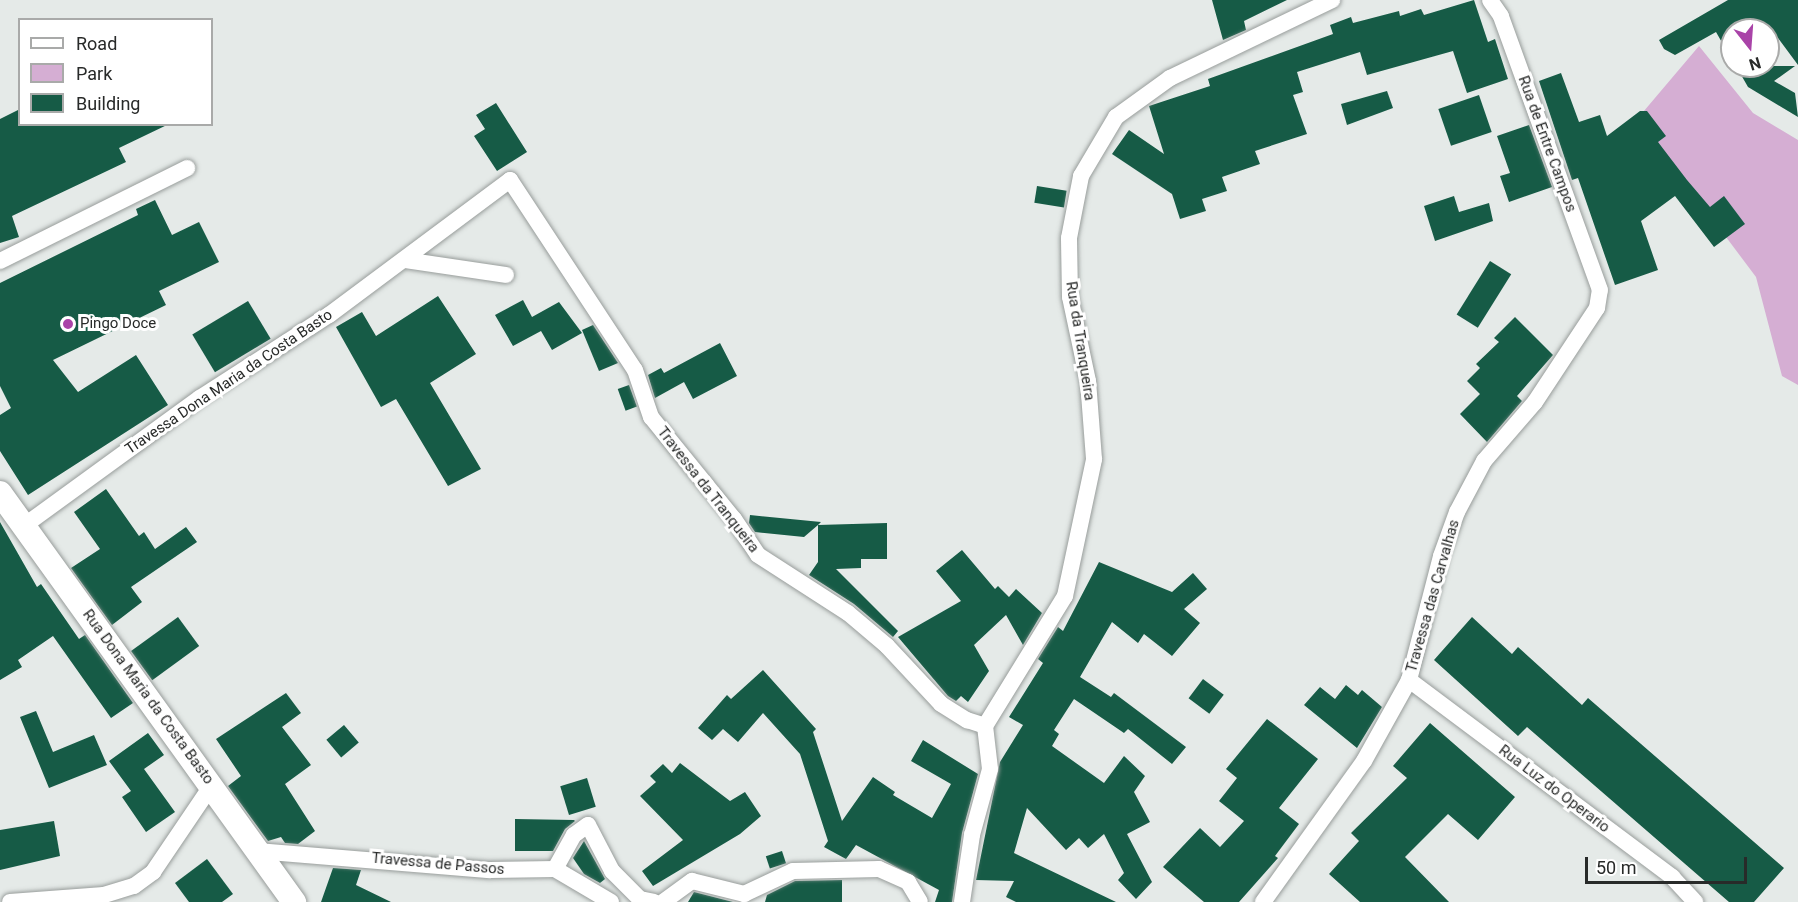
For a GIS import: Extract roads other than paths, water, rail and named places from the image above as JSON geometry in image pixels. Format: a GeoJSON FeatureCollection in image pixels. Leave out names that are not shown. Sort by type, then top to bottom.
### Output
{"type":"FeatureCollection","features":[{"type":"Feature","properties":{"kind":"street","name":"Rua da Tranqueira"},"geometry":{"type":"LineString","coordinates":[[985,726],[1065,596],[1094,459],[1088,381],[1070,297],[1069,238],[1082,176],[1116,117],[1170,78],[1332,0]]}},
{"type":"Feature","properties":{"kind":"street","name":"Rua de Entre Campos"},"geometry":{"type":"LineString","coordinates":[[1490,0],[1501,16],[1599,290]]}},
{"type":"Feature","properties":{"kind":"street"},"geometry":{"type":"LineString","coordinates":[[0,261],[187,168]]}},
{"type":"Feature","properties":{"kind":"street","name":"Travessa da Tranqueira"},"geometry":{"type":"LineString","coordinates":[[510,180],[635,370],[641,398],[651,417],[734,519],[758,555],[848,613],[887,646],[941,704],[967,720],[985,726]]}},
{"type":"Feature","properties":{"kind":"street","name":"Travessa Dona Maria da Costa Basto"},"geometry":{"type":"LineString","coordinates":[[25,525],[200,398],[405,260],[510,180]]}},
{"type":"Feature","properties":{"kind":"street"},"geometry":{"type":"LineString","coordinates":[[405,260],[506,275]]}},
{"type":"Feature","properties":{"kind":"street","name":"Travessa das Carvalhas"},"geometry":{"type":"LineString","coordinates":[[1263,902],[1364,761],[1409,680],[1456,512],[1484,461],[1534,402],[1597,308],[1599,290]]}},
{"type":"Feature","properties":{"kind":"street","name":"Rua Dona Maria da Costa Basto"},"geometry":{"type":"LineString","coordinates":[[0,493],[294,902]]}},
{"type":"Feature","properties":{"kind":"street","name":"Rua Luz do Operario"},"geometry":{"type":"LineString","coordinates":[[1409,680],[1672,877],[1695,902]]}},
{"type":"Feature","properties":{"kind":"street"},"geometry":{"type":"LineString","coordinates":[[962,902],[972,835],[990,769],[985,726]]}},
{"type":"Feature","properties":{"kind":"street"},"geometry":{"type":"LineString","coordinates":[[10,902],[104,894],[134,886],[153,872],[212,785]]}},
{"type":"Feature","properties":{"kind":"street"},"geometry":{"type":"LineString","coordinates":[[611,902],[555,869],[574,835],[588,825],[612,871],[640,898],[654,902]]}},
{"type":"Feature","properties":{"kind":"street","name":"Travessa de Passos"},"geometry":{"type":"LineString","coordinates":[[257,851],[490,870],[555,869]]}},
{"type":"Feature","properties":{"kind":"street"},"geometry":{"type":"LineString","coordinates":[[663,902],[692,881],[744,894],[793,871],[879,869],[908,882],[920,902]]}},
{"type":"Feature","properties":{"kind":"place","name":"Pingo Doce"},"geometry":{"type":"Point","coordinates":[68,324]}}]}
